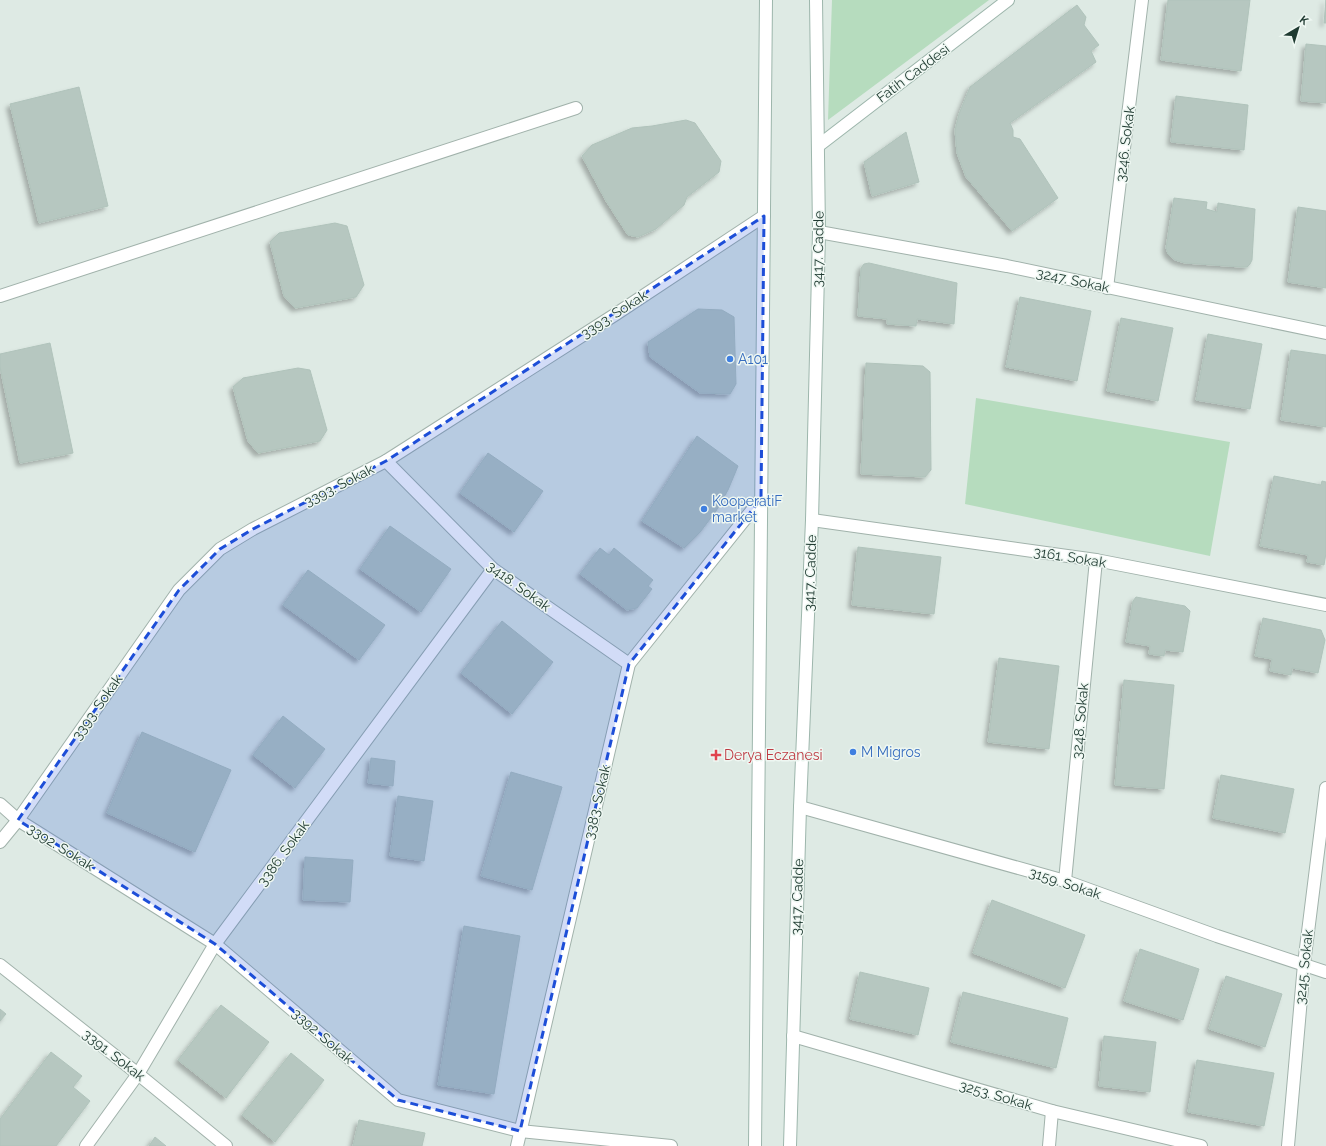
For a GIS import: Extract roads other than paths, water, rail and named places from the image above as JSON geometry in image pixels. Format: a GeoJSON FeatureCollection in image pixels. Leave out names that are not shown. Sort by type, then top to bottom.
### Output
{"type":"FeatureCollection","features":[{"type":"Feature","properties":{"kind":"street"},"geometry":{"type":"LineString","coordinates":[[755,1146],[766,0]]}},
{"type":"Feature","properties":{"kind":"street","name":"3417. Cadde"},"geometry":{"type":"LineString","coordinates":[[790,1146],[800,807],[812,520],[819,232],[816,0]]}},
{"type":"Feature","properties":{"kind":"street","name":"Fatih Caddesi"},"geometry":{"type":"LineString","coordinates":[[818,146],[1008,0]]}},
{"type":"Feature","properties":{"kind":"street","name":"3246. Sokak"},"geometry":{"type":"LineString","coordinates":[[1108,288],[1142,0]]}},
{"type":"Feature","properties":{"kind":"street"},"geometry":{"type":"LineString","coordinates":[[0,296],[576,108]]}},
{"type":"Feature","properties":{"kind":"street","name":"3393. Sokak"},"geometry":{"type":"LineString","coordinates":[[0,842],[18,820],[180,590],[220,549],[253,528],[386,461],[616,314],[764,216]]}},
{"type":"Feature","properties":{"kind":"street","name":"3247. Sokak"},"geometry":{"type":"LineString","coordinates":[[819,232],[1007,266],[1326,333]]}},
{"type":"Feature","properties":{"kind":"street","name":"3418. Sokak"},"geometry":{"type":"LineString","coordinates":[[386,461],[492,569],[629,664]]}},
{"type":"Feature","properties":{"kind":"street","name":"3383. Sokak"},"geometry":{"type":"LineString","coordinates":[[517,1146],[629,664],[761,500]]}},
{"type":"Feature","properties":{"kind":"street","name":"3161. Sokak"},"geometry":{"type":"LineString","coordinates":[[812,520],[1096,560],[1326,605]]}},
{"type":"Feature","properties":{"kind":"street","name":"3248. Sokak"},"geometry":{"type":"LineString","coordinates":[[1065,881],[1096,560]]}},
{"type":"Feature","properties":{"kind":"street","name":"3386. Sokak"},"geometry":{"type":"LineString","coordinates":[[86,1146],[138,1074],[215,944],[492,569]]}},
{"type":"Feature","properties":{"kind":"street","name":"3245. Sokak"},"geometry":{"type":"LineString","coordinates":[[1288,1146],[1304,964],[1326,788]]}},
{"type":"Feature","properties":{"kind":"street","name":"3392. Sokak"},"geometry":{"type":"LineString","coordinates":[[0,804],[18,820],[215,944],[398,1100],[520,1131],[671,1146]]}},
{"type":"Feature","properties":{"kind":"street","name":"3159. Sokak"},"geometry":{"type":"LineString","coordinates":[[800,807],[1065,881],[1218,936],[1326,972]]}},
{"type":"Feature","properties":{"kind":"street","name":"3391. Sokak"},"geometry":{"type":"LineString","coordinates":[[0,965],[226,1146]]}},
{"type":"Feature","properties":{"kind":"street","name":"3253. Sokak"},"geometry":{"type":"LineString","coordinates":[[793,1036],[1052,1111],[1201,1146]]}},
{"type":"Feature","properties":{"kind":"street"},"geometry":{"type":"LineString","coordinates":[[1049,1146],[1052,1111]]}},
{"type":"Feature","properties":{"kind":"place","name":"A101"},"geometry":{"type":"Point","coordinates":[730,359]}},
{"type":"Feature","properties":{"kind":"place","name":"KooperatiF market"},"geometry":{"type":"Point","coordinates":[704,509]}},
{"type":"Feature","properties":{"kind":"place","name":"M Migros"},"geometry":{"type":"Point","coordinates":[853,752]}},
{"type":"Feature","properties":{"kind":"place","name":"Derya Eczanesi"},"geometry":{"type":"Point","coordinates":[716,755]}}]}
